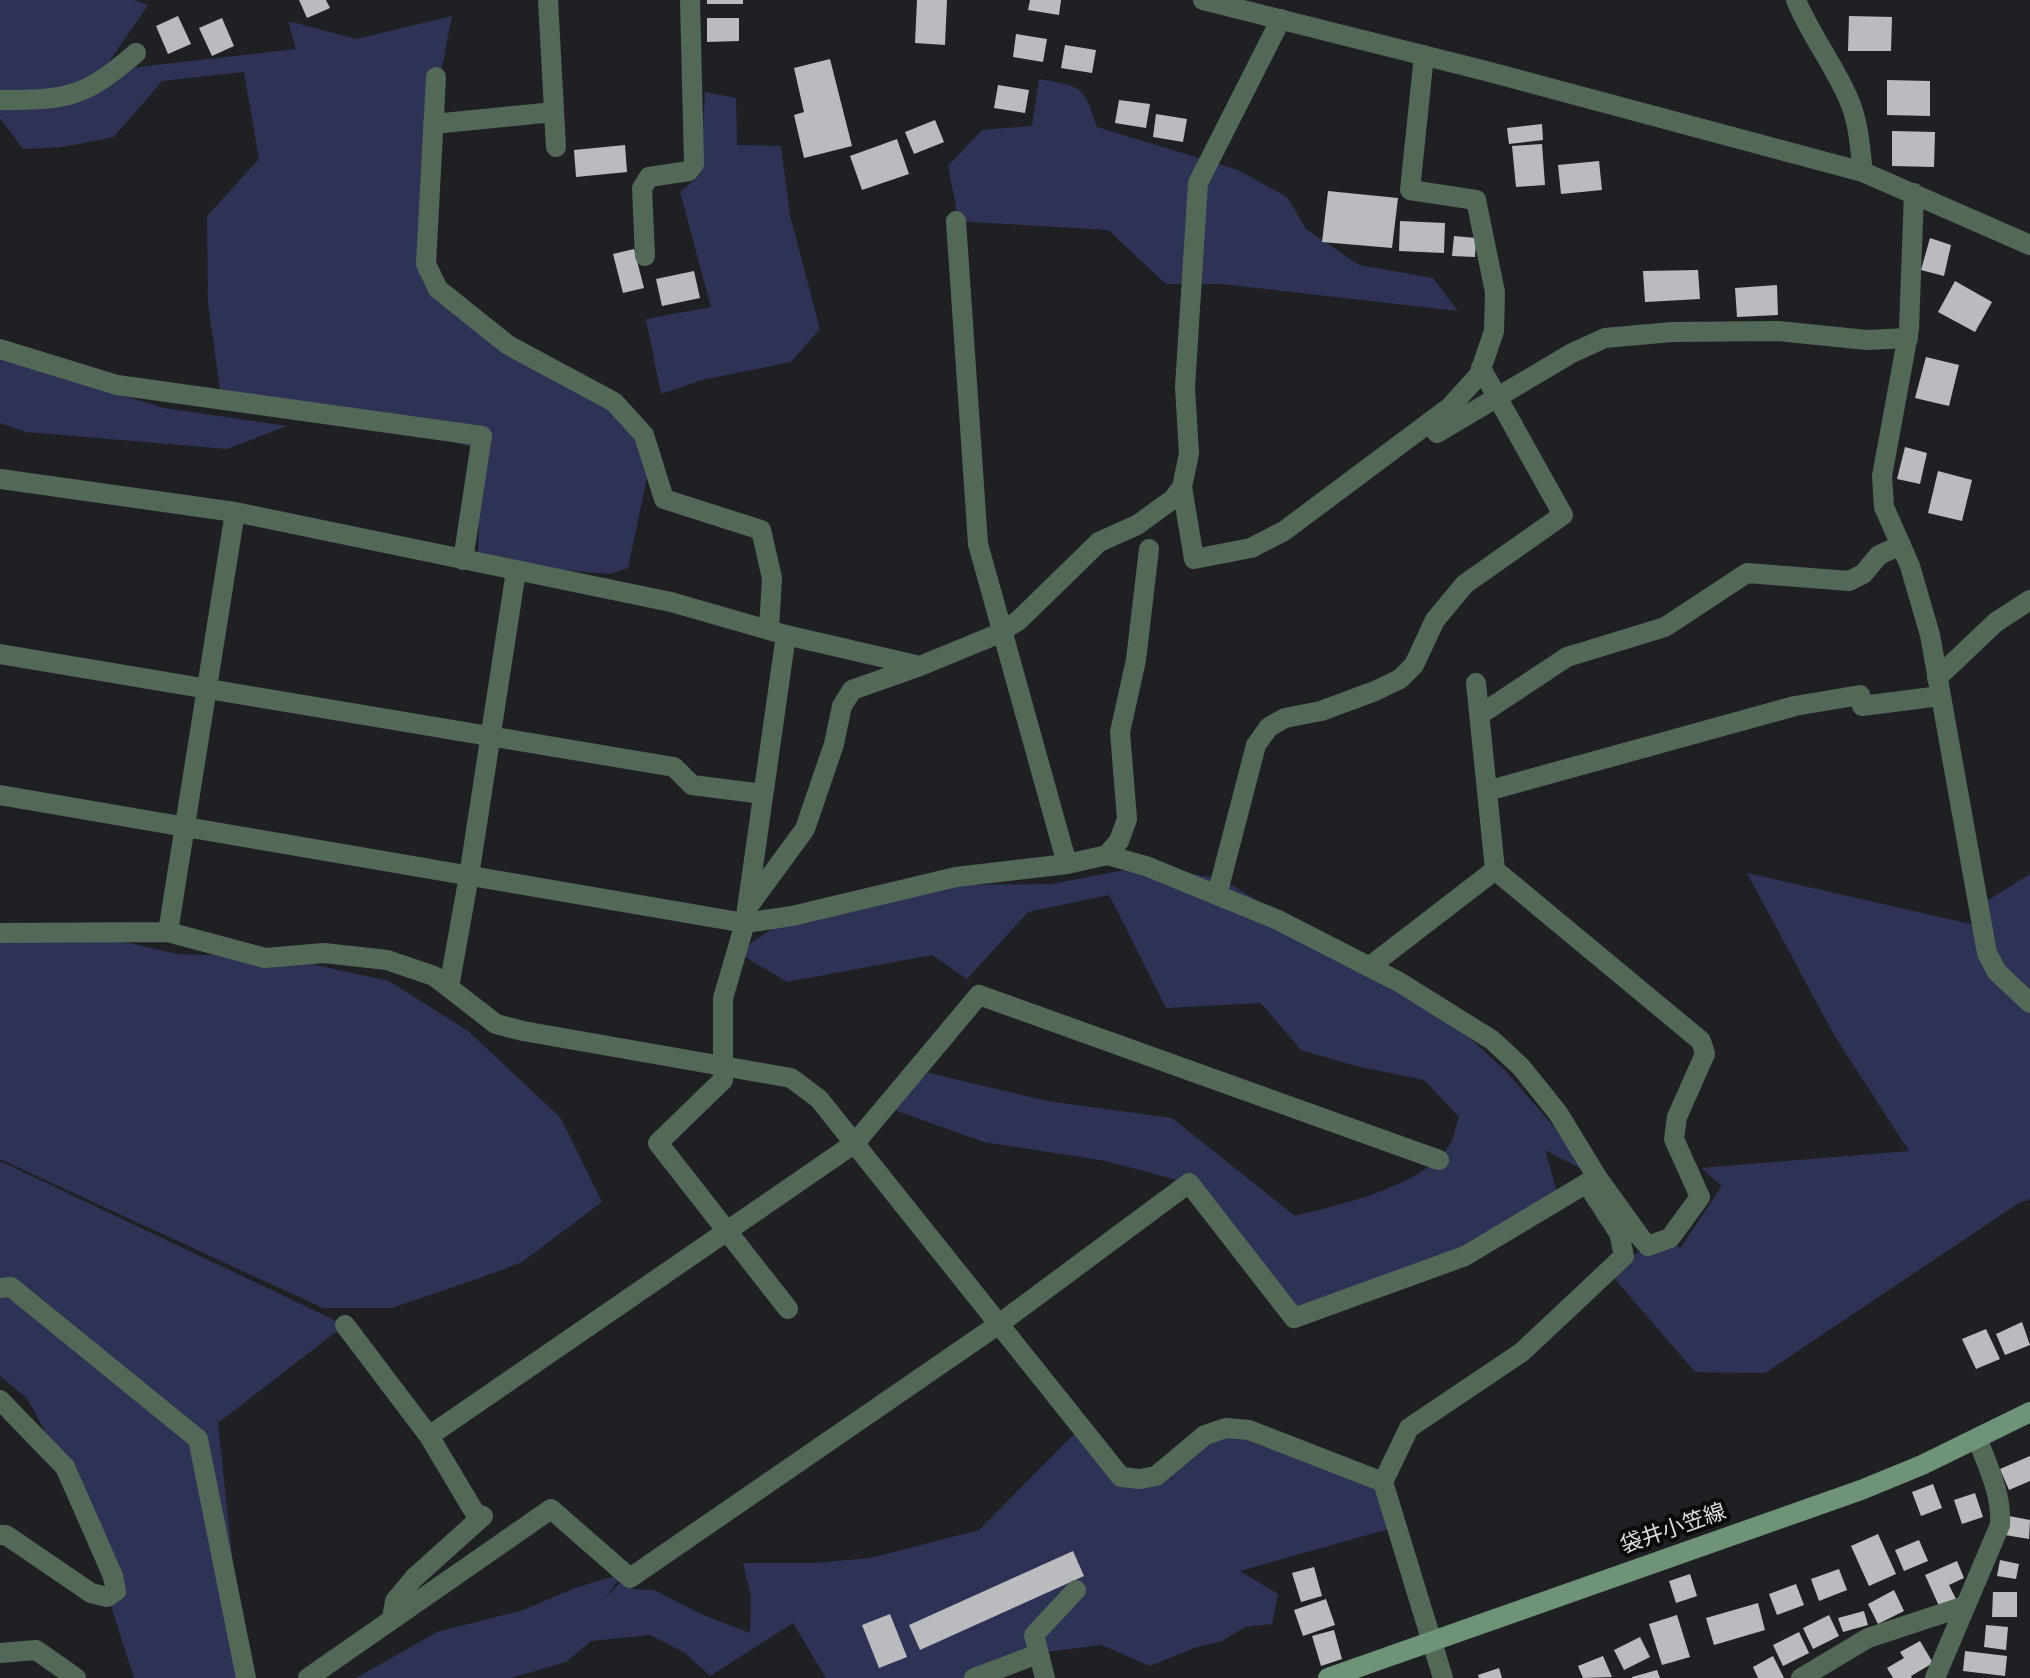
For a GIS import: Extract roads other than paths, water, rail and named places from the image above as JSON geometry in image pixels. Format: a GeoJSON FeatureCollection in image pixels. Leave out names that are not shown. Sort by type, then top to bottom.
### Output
{"type":"FeatureCollection","features":[{"type":"Feature","properties":{"kind":"main road","name":"袋井小笠線"},"geometry":{"type":"LineString","coordinates":[[1328,1678],[1861,1490],[1922,1465],[2030,1412]]}},
{"type":"Feature","properties":{"kind":"street"},"geometry":{"type":"LineString","coordinates":[[548,0],[556,147]]}},
{"type":"Feature","properties":{"kind":"street"},"geometry":{"type":"LineString","coordinates":[[645,256],[642,188],[649,177],[689,171],[694,164],[690,0]]}},
{"type":"Feature","properties":{"kind":"street"},"geometry":{"type":"LineString","coordinates":[[1203,0],[1424,55],[1863,172],[2030,245]]}},
{"type":"Feature","properties":{"kind":"street"},"geometry":{"type":"LineString","coordinates":[[1796,0],[1850,102],[1858,127],[1863,172]]}},
{"type":"Feature","properties":{"kind":"street"},"geometry":{"type":"LineString","coordinates":[[1281,19],[1198,183],[1185,387],[1189,454],[1182,487],[1194,559],[1251,548],[1284,531],[1450,407],[1479,375],[1494,331],[1495,292],[1476,200],[1410,190],[1424,55]]}},
{"type":"Feature","properties":{"kind":"street"},"geometry":{"type":"LineString","coordinates":[[0,100],[53,99],[78,93],[105,79],[136,53]]}},
{"type":"Feature","properties":{"kind":"street"},"geometry":{"type":"LineString","coordinates":[[436,77],[426,264],[438,289],[508,345],[614,402],[644,435],[664,499],[761,530],[772,578],[778,632],[763,794],[746,915],[723,998],[723,1080],[658,1143],[788,1309]]}},
{"type":"Feature","properties":{"kind":"street"},"geometry":{"type":"LineString","coordinates":[[433,124],[554,112]]}},
{"type":"Feature","properties":{"kind":"street"},"geometry":{"type":"LineString","coordinates":[[1914,193],[1908,338],[1882,476],[1884,507],[1919,591],[1987,953],[1997,972],[2030,1003]]}},
{"type":"Feature","properties":{"kind":"street"},"geometry":{"type":"LineString","coordinates":[[956,221],[978,544],[1067,864]]}},
{"type":"Feature","properties":{"kind":"street"},"geometry":{"type":"LineString","coordinates":[[1430,422],[1437,433],[1572,353],[1605,338],[1672,332],[1778,331],[1867,340],[1908,338]]}},
{"type":"Feature","properties":{"kind":"street"},"geometry":{"type":"LineString","coordinates":[[0,349],[117,385],[482,436],[463,560]]}},
{"type":"Feature","properties":{"kind":"street"},"geometry":{"type":"LineString","coordinates":[[1217,895],[1256,745],[1269,727],[1285,718],[1321,711],[1400,679],[1414,665],[1435,620],[1465,584],[1563,515],[1481,368]]}},
{"type":"Feature","properties":{"kind":"street"},"geometry":{"type":"LineString","coordinates":[[0,479],[235,512],[671,602],[778,632],[920,666]]}},
{"type":"Feature","properties":{"kind":"street"},"geometry":{"type":"LineString","coordinates":[[746,915],[805,829],[834,744],[842,706],[852,690],[920,666],[1018,621],[1099,542],[1137,525],[1173,499],[1182,487]]}},
{"type":"Feature","properties":{"kind":"street"},"geometry":{"type":"LineString","coordinates":[[168,932],[235,512]]}},
{"type":"Feature","properties":{"kind":"street"},"geometry":{"type":"LineString","coordinates":[[1481,714],[1567,657],[1665,627],[1747,573],[1849,581],[1863,574],[1879,555],[1901,545]]}},
{"type":"Feature","properties":{"kind":"street"},"geometry":{"type":"LineString","coordinates":[[1107,855],[1119,841],[1127,819],[1120,732],[1136,660],[1149,549]]}},
{"type":"Feature","properties":{"kind":"street"},"geometry":{"type":"LineString","coordinates":[[449,987],[516,571]]}},
{"type":"Feature","properties":{"kind":"street"},"geometry":{"type":"LineString","coordinates":[[1487,791],[1795,706],[1860,695],[1862,706],[1939,687],[1996,622],[2030,600]]}},
{"type":"Feature","properties":{"kind":"street"},"geometry":{"type":"LineString","coordinates":[[0,654],[674,767],[692,785],[763,794]]}},
{"type":"Feature","properties":{"kind":"street"},"geometry":{"type":"LineString","coordinates":[[1476,683],[1495,870],[1701,1041],[1705,1054],[1677,1117],[1674,1139],[1700,1197],[1670,1238],[1648,1246],[1592,1180]]}},
{"type":"Feature","properties":{"kind":"street"},"geometry":{"type":"LineString","coordinates":[[0,795],[469,876],[746,915],[792,916],[956,877],[1067,864],[1107,855],[1146,866],[1278,920],[1399,982],[1492,1040],[1521,1067],[1558,1113],[1619,1233],[1624,1256],[1522,1352],[1409,1428],[1383,1482],[1443,1678]]}},
{"type":"Feature","properties":{"kind":"street"},"geometry":{"type":"LineString","coordinates":[[1369,967],[1495,870]]}},
{"type":"Feature","properties":{"kind":"street"},"geometry":{"type":"LineString","coordinates":[[0,933],[168,932],[265,958],[324,953],[387,960],[434,976],[496,1024],[791,1078],[819,1099],[1121,1477],[1140,1479],[1156,1476],[1205,1435],[1226,1428],[1249,1430],[1383,1482]]}},
{"type":"Feature","properties":{"kind":"street"},"geometry":{"type":"LineString","coordinates":[[429,1436],[855,1143],[979,995],[1439,1160]]}},
{"type":"Feature","properties":{"kind":"street"},"geometry":{"type":"LineString","coordinates":[[308,1678],[551,1509],[630,1578],[999,1324],[1189,1183],[1294,1318],[1465,1256],[1592,1180]]}},
{"type":"Feature","properties":{"kind":"street"},"geometry":{"type":"LineString","coordinates":[[0,1288],[11,1287],[198,1439],[246,1678]]}},
{"type":"Feature","properties":{"kind":"street"},"geometry":{"type":"LineString","coordinates":[[345,1325],[429,1436],[475,1513],[483,1516],[414,1578],[395,1601],[392,1619]]}},
{"type":"Feature","properties":{"kind":"street"},"geometry":{"type":"LineString","coordinates":[[0,1400],[65,1467],[113,1576],[116,1591],[107,1597],[91,1593],[6,1535],[0,1535]]}},
{"type":"Feature","properties":{"kind":"street"},"geometry":{"type":"LineString","coordinates":[[1935,1678],[2000,1525],[2001,1509],[1995,1482],[1977,1438]]}},
{"type":"Feature","properties":{"kind":"street"},"geometry":{"type":"LineString","coordinates":[[1045,1678],[1034,1635],[1076,1590]]}},
{"type":"Feature","properties":{"kind":"street"},"geometry":{"type":"LineString","coordinates":[[1801,1678],[1868,1638],[1965,1606]]}},
{"type":"Feature","properties":{"kind":"street"},"geometry":{"type":"LineString","coordinates":[[0,1653],[36,1650],[76,1678]]}},
{"type":"Feature","properties":{"kind":"street"},"geometry":{"type":"LineString","coordinates":[[974,1678],[1038,1654]]}}]}
